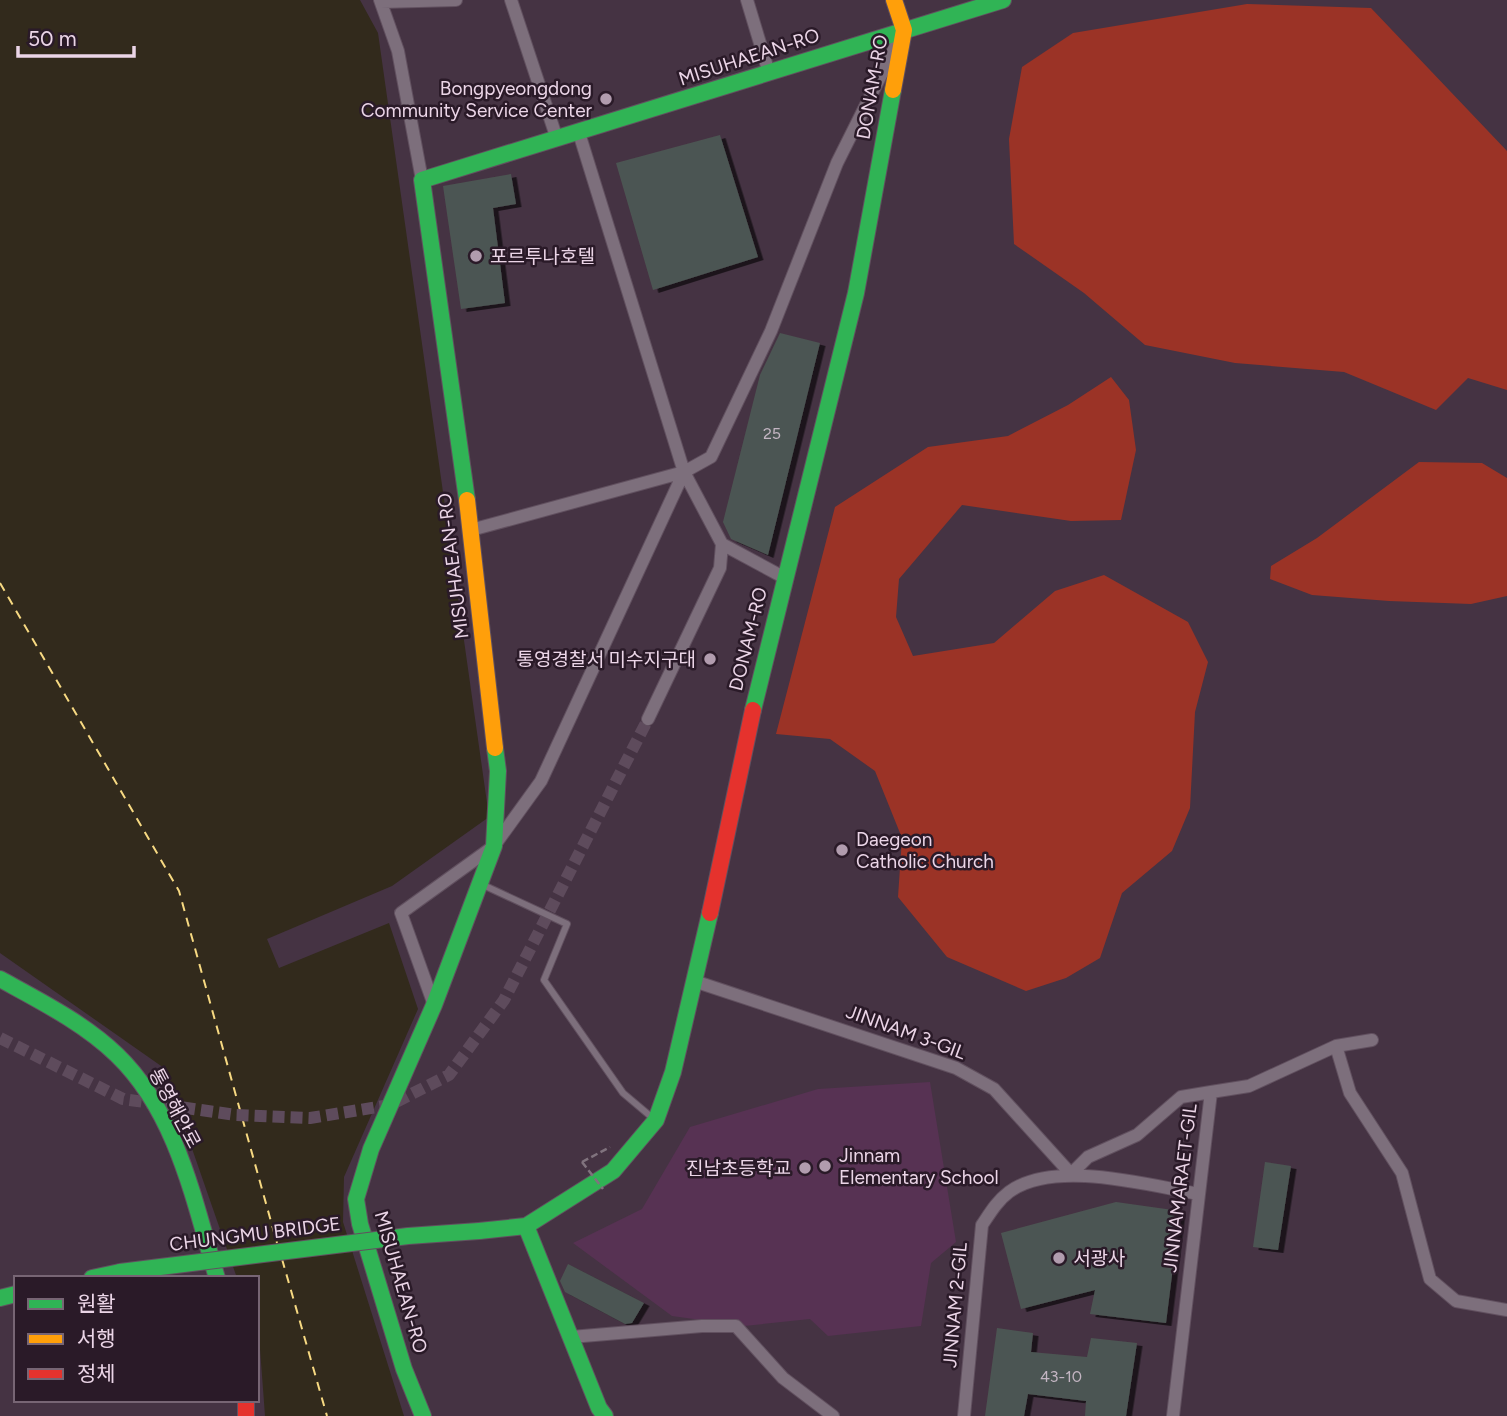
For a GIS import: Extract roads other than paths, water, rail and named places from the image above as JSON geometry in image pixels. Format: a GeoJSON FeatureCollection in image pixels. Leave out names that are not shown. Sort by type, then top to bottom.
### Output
{"type":"FeatureCollection","features":[{"type":"Feature","properties":{"kind":"street"},"geometry":{"type":"LineString","coordinates":[[422,180],[398,51],[381,1],[456,0]]}},
{"type":"Feature","properties":{"kind":"street"},"geometry":{"type":"LineString","coordinates":[[511,0],[558,139]]}},
{"type":"Feature","properties":{"kind":"street"},"geometry":{"type":"LineString","coordinates":[[747,0],[769,73]]}},
{"type":"Feature","properties":{"kind":"street","name":"DONAM-RO"},"geometry":{"type":"LineString","coordinates":[[526,1226],[613,1171],[656,1120],[673,1073],[755,700],[856,293],[904,30],[894,0]]}},
{"type":"Feature","properties":{"kind":"street","name":"MISUHAEAN-RO"},"geometry":{"type":"LineString","coordinates":[[423,1416],[400,1356],[360,1224],[356,1199],[371,1149],[434,1005],[494,846],[498,771],[471,530],[422,180],[1003,0]]}},
{"type":"Feature","properties":{"kind":"street"},"geometry":{"type":"LineString","coordinates":[[471,530],[684,472],[712,457],[771,331],[837,163],[904,30]]}},
{"type":"Feature","properties":{"kind":"street"},"geometry":{"type":"LineString","coordinates":[[579,133],[684,472],[722,544],[720,568],[648,719]]}},
{"type":"Feature","properties":{"kind":"street"},"geometry":{"type":"LineString","coordinates":[[434,1005],[401,913],[494,846],[541,781],[684,472]]}},
{"type":"Feature","properties":{"kind":"street"},"geometry":{"type":"LineString","coordinates":[[722,544],[785,578]]}},
{"type":"Feature","properties":{"kind":"street","name":"통영해안로"},"geometry":{"type":"LineString","coordinates":[[0,979],[67,1018],[107,1048],[142,1084],[174,1145],[216,1276]]}},
{"type":"Feature","properties":{"kind":"street","name":"JINNAM 3-GIL"},"geometry":{"type":"LineString","coordinates":[[694,981],[956,1068],[994,1089],[1071,1174]]}},
{"type":"Feature","properties":{"kind":"street","name":"JINNAMARAET-GIL"},"geometry":{"type":"LineString","coordinates":[[1173,1416],[1211,1092],[1249,1086],[1336,1046],[1372,1040]]}},
{"type":"Feature","properties":{"kind":"street"},"geometry":{"type":"LineString","coordinates":[[1336,1046],[1350,1093],[1402,1173],[1430,1279],[1456,1301],[1507,1310]]}},
{"type":"Feature","properties":{"kind":"street"},"geometry":{"type":"LineString","coordinates":[[1071,1174],[1088,1157],[1137,1135],[1181,1097],[1211,1092]]}},
{"type":"Feature","properties":{"kind":"street","name":"JINNAM 2-GIL"},"geometry":{"type":"LineString","coordinates":[[964,1416],[982,1225],[996,1205],[1011,1191],[1071,1174],[1199,1194]]}},
{"type":"Feature","properties":{"kind":"street"},"geometry":{"type":"LineString","coordinates":[[526,1226],[599,1408],[605,1416]]}},
{"type":"Feature","properties":{"kind":"street","name":"CHUNGMU BRIDGE"},"geometry":{"type":"LineString","coordinates":[[101,1276],[408,1236],[526,1226]]}},
{"type":"Feature","properties":{"kind":"street"},"geometry":{"type":"LineString","coordinates":[[571,1337],[702,1326],[736,1326],[783,1378],[833,1416]]}},
{"type":"Feature","properties":{"kind":"lane"},"geometry":{"type":"LineString","coordinates":[[480,883],[567,923],[544,980],[623,1093],[656,1120]]}},
{"type":"Feature","properties":{"kind":"tunnel"},"geometry":{"type":"LineString","coordinates":[[0,1038],[123,1099],[236,1115],[310,1118],[390,1105],[449,1075],[504,1000],[648,719]]}},
{"type":"Feature","properties":{"kind":"place","name":"Bongpyeongdong Community Service Center"},"geometry":{"type":"Point","coordinates":[606,99]}},
{"type":"Feature","properties":{"kind":"place","name":"포르투나호텔"},"geometry":{"type":"Point","coordinates":[476,256]}},
{"type":"Feature","properties":{"kind":"place","name":"통영경찰서 미수지구대"},"geometry":{"type":"Point","coordinates":[710,659]}},
{"type":"Feature","properties":{"kind":"place","name":"Daegeon Catholic Church"},"geometry":{"type":"Point","coordinates":[842,850]}},
{"type":"Feature","properties":{"kind":"place","name":"Jinnam Elementary School"},"geometry":{"type":"Point","coordinates":[825,1166]}},
{"type":"Feature","properties":{"kind":"place","name":"진남초등학교"},"geometry":{"type":"Point","coordinates":[805,1168]}},
{"type":"Feature","properties":{"kind":"place","name":"서광사"},"geometry":{"type":"Point","coordinates":[1059,1258]}}]}
